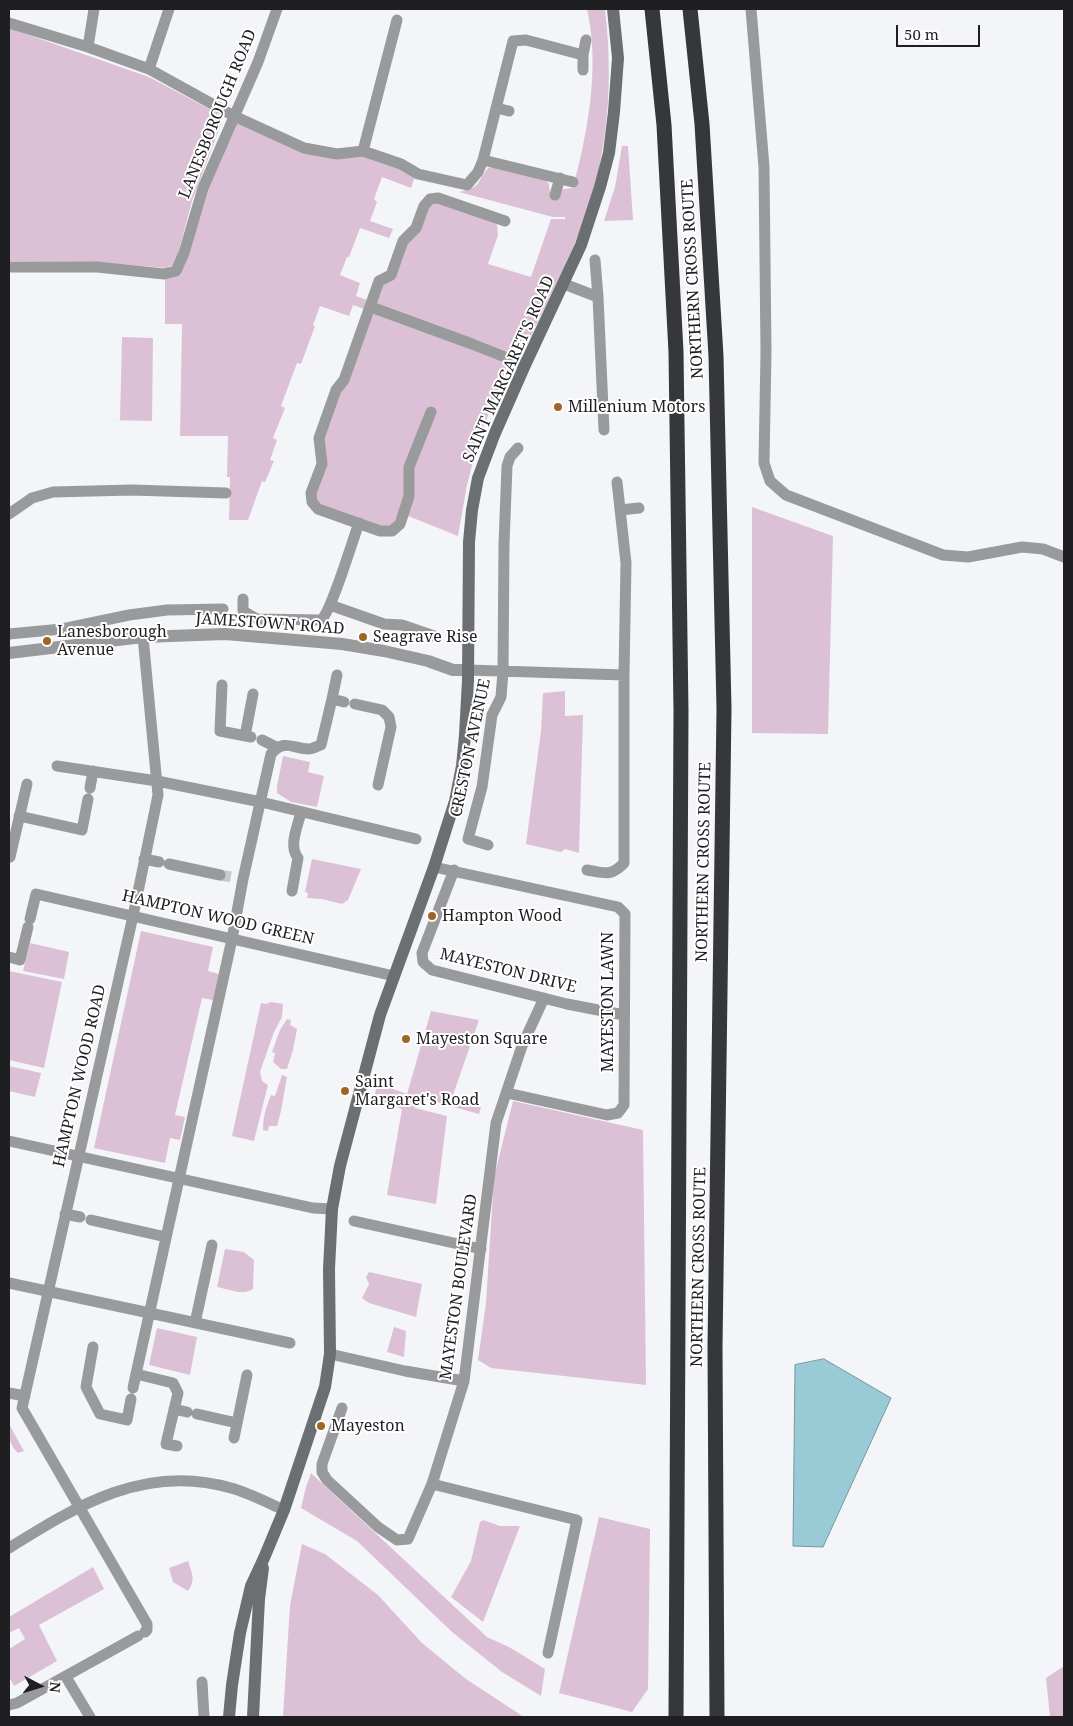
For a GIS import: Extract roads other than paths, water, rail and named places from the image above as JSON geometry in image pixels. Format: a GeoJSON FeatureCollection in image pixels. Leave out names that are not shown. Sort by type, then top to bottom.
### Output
{"type":"FeatureCollection","features":[{"type":"Feature","properties":{"kind":"highway","name":"NORTHERN CROSS ROUTE"},"geometry":{"type":"LineString","coordinates":[[652,9],[664,125],[676,352],[681,711],[676,1717]]}},
{"type":"Feature","properties":{"kind":"highway","name":"NORTHERN CROSS ROUTE"},"geometry":{"type":"LineString","coordinates":[[690,9],[702,124],[716,356],[724,709],[715,1346],[717,1717]]}},
{"type":"Feature","properties":{"kind":"main road","name":"SAINT MARGARET'S ROAD"},"geometry":{"type":"LineString","coordinates":[[230,1717],[232,1685],[240,1634],[251,1586],[284,1510],[325,1387],[330,1354],[332,1209],[340,1166],[380,1015],[434,867],[455,801],[462,766],[468,670],[469,542],[478,478],[525,365],[582,245],[593,214],[609,153],[618,58],[613,9]]}},
{"type":"Feature","properties":{"kind":"main road","name":"SAINT MARGARET'S ROAD"},"geometry":{"type":"LineString","coordinates":[[253,1717],[259,1599],[264,1558]]}},
{"type":"Feature","properties":{"kind":"street"},"geometry":{"type":"LineString","coordinates":[[88,47],[94,9]]}},
{"type":"Feature","properties":{"kind":"street"},"geometry":{"type":"LineString","coordinates":[[149,69],[169,9]]}},
{"type":"Feature","properties":{"kind":"street","name":"LANESBOROUGH ROAD"},"geometry":{"type":"LineString","coordinates":[[9,267],[97,267],[164,274],[176,272],[184,253],[203,188],[258,62],[277,9]]}},
{"type":"Feature","properties":{"kind":"street"},"geometry":{"type":"LineString","coordinates":[[750,9],[764,167],[766,352],[764,463],[770,481],[786,495],[943,556],[968,557],[1022,547],[1043,549],[1064,557]]}},
{"type":"Feature","properties":{"kind":"street"},"geometry":{"type":"LineString","coordinates":[[363,151],[397,20]]}},
{"type":"Feature","properties":{"kind":"street"},"geometry":{"type":"LineString","coordinates":[[9,23],[88,47],[149,69],[234,116],[304,148],[337,154],[363,151],[401,164],[418,174],[467,185],[478,172],[483,160],[513,40],[526,40],[583,55]]}},
{"type":"Feature","properties":{"kind":"street"},"geometry":{"type":"LineString","coordinates":[[584,70],[583,55],[586,40]]}},
{"type":"Feature","properties":{"kind":"street"},"geometry":{"type":"LineString","coordinates":[[496,108],[509,111]]}},
{"type":"Feature","properties":{"kind":"street"},"geometry":{"type":"LineString","coordinates":[[483,160],[572,182]]}},
{"type":"Feature","properties":{"kind":"street"},"geometry":{"type":"LineString","coordinates":[[555,195],[560,178]]}},
{"type":"Feature","properties":{"kind":"street"},"geometry":{"type":"LineString","coordinates":[[431,412],[409,467],[409,496],[400,524],[392,531],[380,531],[318,509],[312,502],[311,493],[322,464],[319,438],[336,390],[344,380],[379,281],[391,275],[403,241],[416,228],[424,206],[430,199],[438,198],[505,221]]}},
{"type":"Feature","properties":{"kind":"street"},"geometry":{"type":"LineString","coordinates":[[595,260],[604,430]]}},
{"type":"Feature","properties":{"kind":"street"},"geometry":{"type":"LineString","coordinates":[[564,284],[598,297]]}},
{"type":"Feature","properties":{"kind":"street"},"geometry":{"type":"LineString","coordinates":[[371,307],[525,365]]}},
{"type":"Feature","properties":{"kind":"street"},"geometry":{"type":"LineString","coordinates":[[503,672],[507,466],[510,457],[518,448]]}},
{"type":"Feature","properties":{"kind":"street"},"geometry":{"type":"LineString","coordinates":[[587,870],[606,874],[616,871],[624,863],[626,562],[616,482]]}},
{"type":"Feature","properties":{"kind":"street"},"geometry":{"type":"LineString","coordinates":[[9,514],[32,498],[53,492],[132,490],[226,493]]}},
{"type":"Feature","properties":{"kind":"street"},"geometry":{"type":"LineString","coordinates":[[620,510],[639,508]]}},
{"type":"Feature","properties":{"kind":"street"},"geometry":{"type":"LineString","coordinates":[[243,600],[243,611],[256,619],[318,621],[325,618],[359,523]]}},
{"type":"Feature","properties":{"kind":"street"},"geometry":{"type":"LineString","coordinates":[[330,605],[384,624],[402,625],[437,637]]}},
{"type":"Feature","properties":{"kind":"street"},"geometry":{"type":"LineString","coordinates":[[9,634],[62,629],[129,615],[167,610],[217,609],[212,622]]}},
{"type":"Feature","properties":{"kind":"street","name":"JAMESTOWN ROAD"},"geometry":{"type":"LineString","coordinates":[[9,653],[143,637],[225,634],[342,644],[390,652],[428,661],[453,670],[468,670]]}},
{"type":"Feature","properties":{"kind":"street","name":"HAMPTON WOOD ROAD"},"geometry":{"type":"LineString","coordinates":[[66,1676],[141,1634],[148,1627],[22,1408],[158,795],[143,637]]}},
{"type":"Feature","properties":{"kind":"street"},"geometry":{"type":"LineString","coordinates":[[468,670],[624,675]]}},
{"type":"Feature","properties":{"kind":"street","name":"CRESTON AVENUE"},"geometry":{"type":"LineString","coordinates":[[488,845],[468,839],[482,787],[492,715],[501,697],[503,672]]}},
{"type":"Feature","properties":{"kind":"street"},"geometry":{"type":"LineString","coordinates":[[93,1347],[86,1387],[100,1414],[127,1420],[232,939],[231,877],[261,802],[271,754],[276,748],[286,745],[311,749],[321,745],[338,675]]}},
{"type":"Feature","properties":{"kind":"street"},"geometry":{"type":"LineString","coordinates":[[222,685],[220,731],[253,738],[276,748]]}},
{"type":"Feature","properties":{"kind":"street"},"geometry":{"type":"LineString","coordinates":[[253,694],[253,738]]}},
{"type":"Feature","properties":{"kind":"street"},"geometry":{"type":"LineString","coordinates":[[332,699],[382,710],[389,717],[391,728],[378,785]]}},
{"type":"Feature","properties":{"kind":"street"},"geometry":{"type":"LineString","coordinates":[[57,766],[158,781],[261,802],[416,839]]}},
{"type":"Feature","properties":{"kind":"street"},"geometry":{"type":"LineString","coordinates":[[19,816],[82,830],[93,771]]}},
{"type":"Feature","properties":{"kind":"street"},"geometry":{"type":"LineString","coordinates":[[10,857],[26,784]]}},
{"type":"Feature","properties":{"kind":"street"},"geometry":{"type":"LineString","coordinates":[[292,891],[298,858],[293,846],[301,812]]}},
{"type":"Feature","properties":{"kind":"street"},"geometry":{"type":"LineString","coordinates":[[144,859],[231,877]]}},
{"type":"Feature","properties":{"kind":"street","name":"MAYESTON LAWN"},"geometry":{"type":"LineString","coordinates":[[434,867],[618,907],[625,914],[624,1105],[618,1113],[607,1115],[507,1093]]}},
{"type":"Feature","properties":{"kind":"street","name":"MAYESTON DRIVE"},"geometry":{"type":"LineString","coordinates":[[454,870],[422,953],[423,962],[432,970],[544,998],[624,1015]]}},
{"type":"Feature","properties":{"kind":"street","name":"HAMPTON WOOD GREEN"},"geometry":{"type":"LineString","coordinates":[[9,957],[20,960],[36,894],[394,976]]}},
{"type":"Feature","properties":{"kind":"street","name":"MAYESTON BOULEVARD"},"geometry":{"type":"LineString","coordinates":[[342,1408],[322,1464],[322,1472],[327,1480],[378,1527],[397,1540],[408,1538],[432,1484],[464,1381],[496,1123],[522,1046],[544,998]]}},
{"type":"Feature","properties":{"kind":"street"},"geometry":{"type":"LineString","coordinates":[[9,1141],[313,1208],[332,1209]]}},
{"type":"Feature","properties":{"kind":"street"},"geometry":{"type":"LineString","coordinates":[[65,1214],[166,1236]]}},
{"type":"Feature","properties":{"kind":"street"},"geometry":{"type":"LineString","coordinates":[[354,1221],[481,1248]]}},
{"type":"Feature","properties":{"kind":"street"},"geometry":{"type":"LineString","coordinates":[[195,1323],[212,1245]]}},
{"type":"Feature","properties":{"kind":"street"},"geometry":{"type":"LineString","coordinates":[[9,1282],[290,1343]]}},
{"type":"Feature","properties":{"kind":"street"},"geometry":{"type":"LineString","coordinates":[[330,1354],[405,1371],[464,1381]]}},
{"type":"Feature","properties":{"kind":"street"},"geometry":{"type":"LineString","coordinates":[[136,1374],[173,1383],[178,1393],[166,1444],[177,1446]]}},
{"type":"Feature","properties":{"kind":"street"},"geometry":{"type":"LineString","coordinates":[[234,1438],[247,1375]]}},
{"type":"Feature","properties":{"kind":"street"},"geometry":{"type":"LineString","coordinates":[[9,1393],[25,1396]]}},
{"type":"Feature","properties":{"kind":"street"},"geometry":{"type":"LineString","coordinates":[[174,1409],[237,1423]]}},
{"type":"Feature","properties":{"kind":"street"},"geometry":{"type":"LineString","coordinates":[[9,1548],[79,1507],[123,1488],[153,1482],[183,1480],[210,1483],[232,1488],[284,1510]]}},
{"type":"Feature","properties":{"kind":"street"},"geometry":{"type":"LineString","coordinates":[[432,1484],[577,1520],[548,1653]]}},
{"type":"Feature","properties":{"kind":"street"},"geometry":{"type":"LineString","coordinates":[[9,1705],[66,1676],[90,1717]]}},
{"type":"Feature","properties":{"kind":"street"},"geometry":{"type":"LineString","coordinates":[[202,1682],[204,1717]]}},
{"type":"Feature","properties":{"kind":"water"},"geometry":{"type":"Polygon","coordinates":[[[824,1359],[891,1398],[823,1547],[793,1546],[795,1365],[824,1359]]]}},
{"type":"Feature","properties":{"kind":"tunnel"},"geometry":{"type":"LineString","coordinates":[[220,875],[232,877]]}},
{"type":"Feature","properties":{"kind":"place","name":"Millenium Motors"},"geometry":{"type":"Point","coordinates":[558,407]}},
{"type":"Feature","properties":{"kind":"place","name":"Seagrave Rise"},"geometry":{"type":"Point","coordinates":[363,637]}},
{"type":"Feature","properties":{"kind":"place","name":"Lanesborough Avenue"},"geometry":{"type":"Point","coordinates":[47,641]}},
{"type":"Feature","properties":{"kind":"place","name":"Hampton Wood"},"geometry":{"type":"Point","coordinates":[432,916]}},
{"type":"Feature","properties":{"kind":"place","name":"Mayeston Square"},"geometry":{"type":"Point","coordinates":[406,1039]}},
{"type":"Feature","properties":{"kind":"place","name":"Saint Margaret's Road"},"geometry":{"type":"Point","coordinates":[345,1091]}},
{"type":"Feature","properties":{"kind":"place","name":"Mayeston"},"geometry":{"type":"Point","coordinates":[321,1426]}}]}
